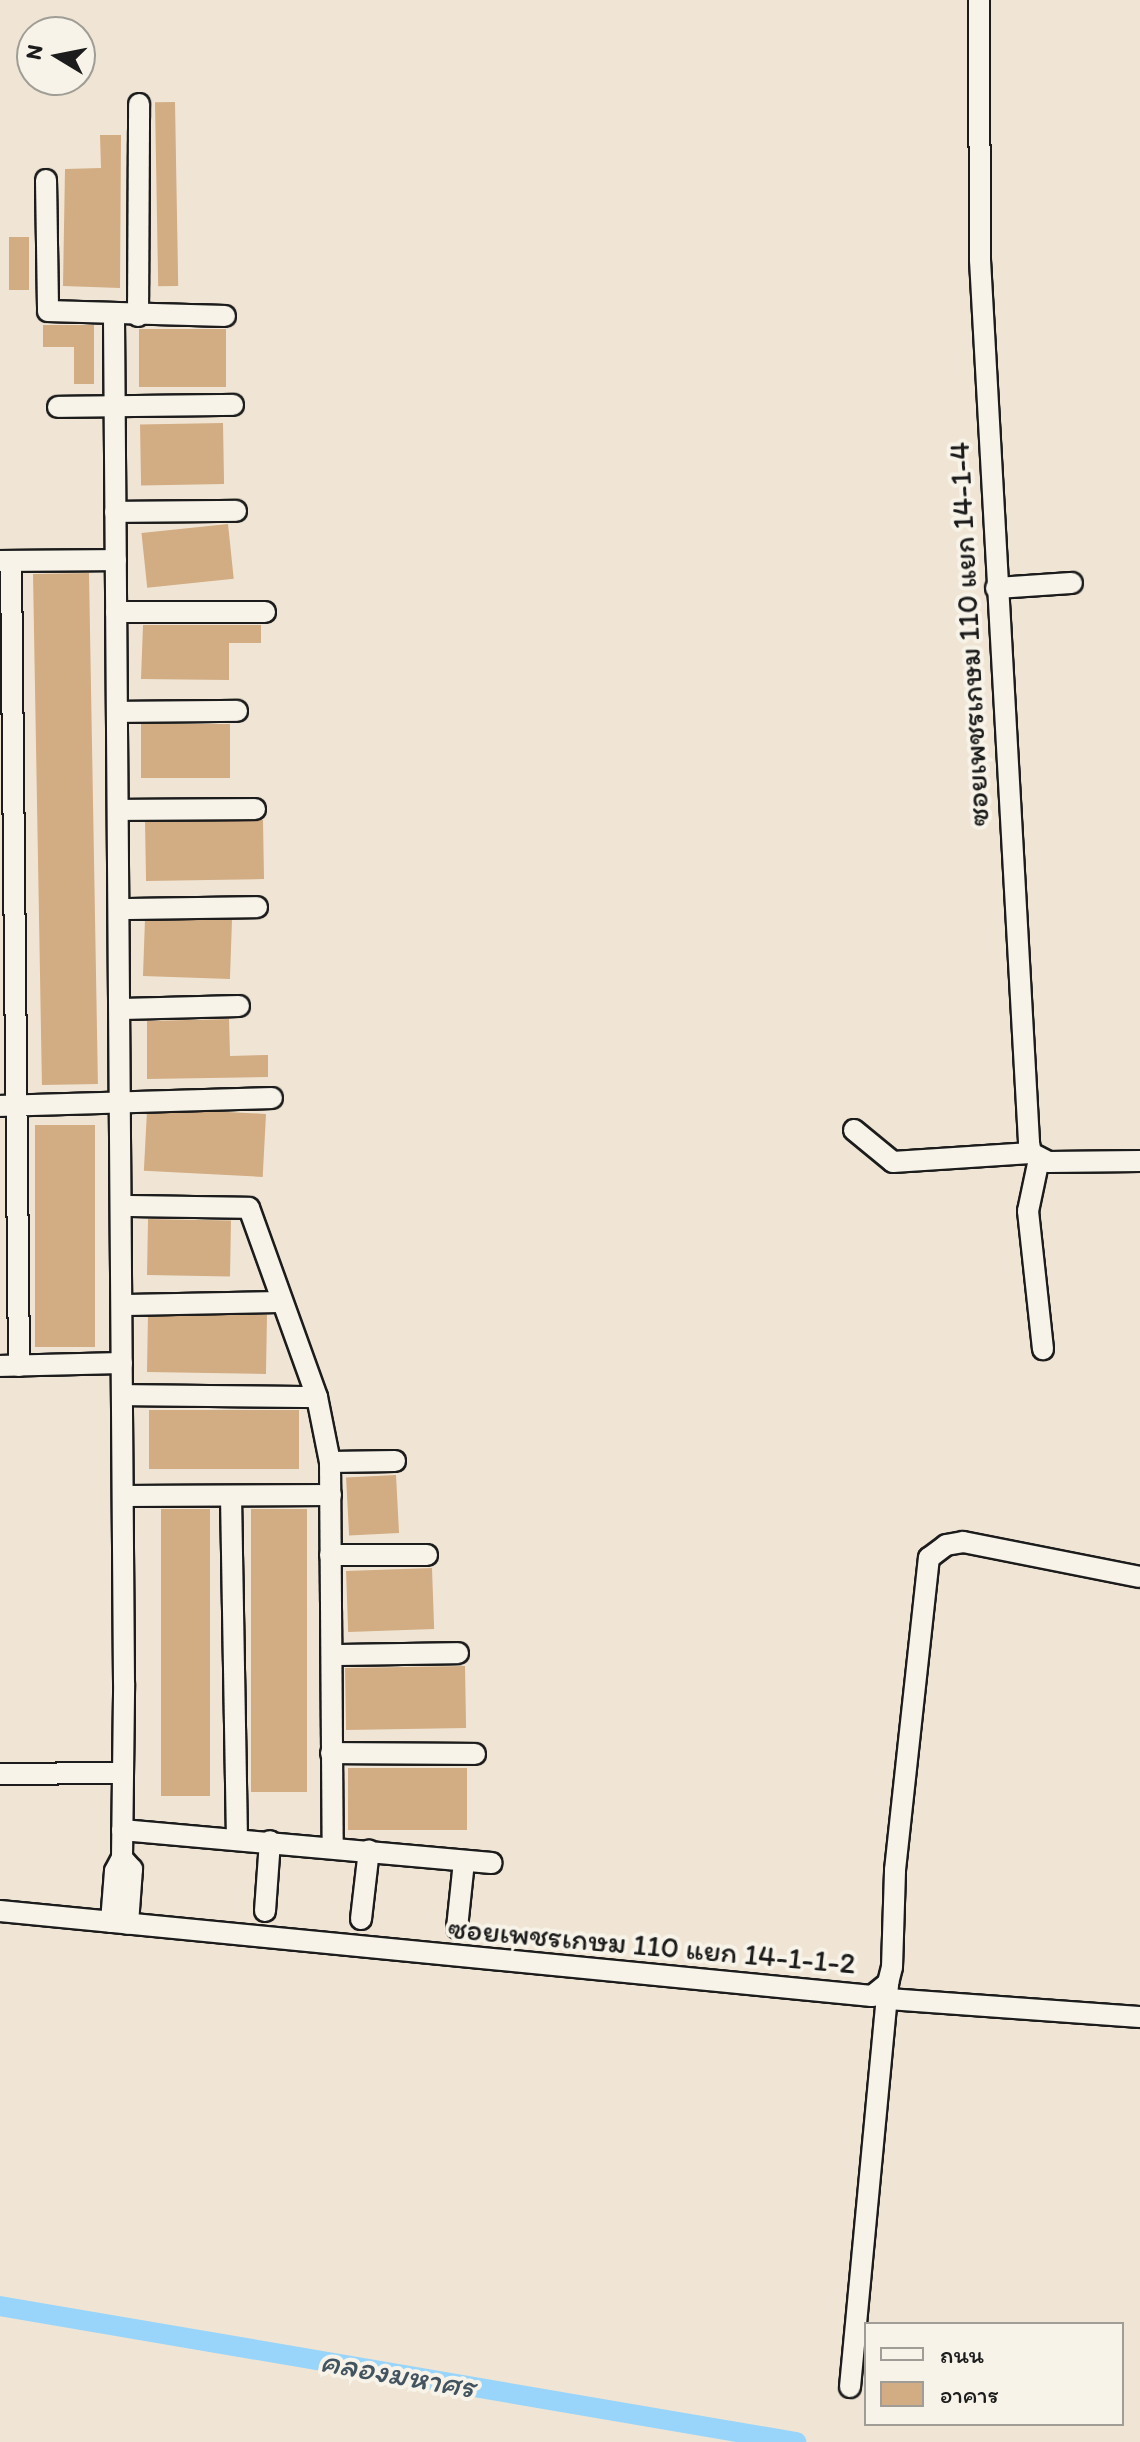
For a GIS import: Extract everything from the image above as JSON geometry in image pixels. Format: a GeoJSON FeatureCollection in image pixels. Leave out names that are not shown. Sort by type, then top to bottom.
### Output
{"type":"FeatureCollection","features":[{"type":"Feature","properties":{"kind":"street","name":"ซอยเพชรเกษม 110 แยก 14-1-4"},"geometry":{"type":"LineString","coordinates":[[979,0],[980,260],[996,588],[1035,1156],[1028,1211],[1043,1349]]}},
{"type":"Feature","properties":{"kind":"street"},"geometry":{"type":"LineString","coordinates":[[138,316],[139,104]]}},
{"type":"Feature","properties":{"kind":"street"},"geometry":{"type":"LineString","coordinates":[[46,180],[48,311],[114,316],[225,316]]}},
{"type":"Feature","properties":{"kind":"street"},"geometry":{"type":"LineString","coordinates":[[114,316],[124,1206],[122,1858],[115,1871],[119,1923]]}},
{"type":"Feature","properties":{"kind":"street"},"geometry":{"type":"LineString","coordinates":[[58,407],[233,405]]}},
{"type":"Feature","properties":{"kind":"street"},"geometry":{"type":"LineString","coordinates":[[115,512],[236,511]]}},
{"type":"Feature","properties":{"kind":"street"},"geometry":{"type":"LineString","coordinates":[[116,560],[6,561],[10,1366],[122,1363]]}},
{"type":"Feature","properties":{"kind":"street"},"geometry":{"type":"LineString","coordinates":[[996,588],[1072,583]]}},
{"type":"Feature","properties":{"kind":"street"},"geometry":{"type":"LineString","coordinates":[[116,612],[265,612]]}},
{"type":"Feature","properties":{"kind":"street"},"geometry":{"type":"LineString","coordinates":[[118,712],[237,711]]}},
{"type":"Feature","properties":{"kind":"street"},"geometry":{"type":"LineString","coordinates":[[119,810],[255,809]]}},
{"type":"Feature","properties":{"kind":"street"},"geometry":{"type":"LineString","coordinates":[[121,909],[257,907]]}},
{"type":"Feature","properties":{"kind":"street"},"geometry":{"type":"LineString","coordinates":[[122,1009],[239,1006]]}},
{"type":"Feature","properties":{"kind":"street"},"geometry":{"type":"LineString","coordinates":[[10,1105],[272,1098]]}},
{"type":"Feature","properties":{"kind":"street"},"geometry":{"type":"LineString","coordinates":[[854,1130],[893,1162],[1035,1156],[1140,1161]]}},
{"type":"Feature","properties":{"kind":"street"},"geometry":{"type":"LineString","coordinates":[[124,1206],[249,1208],[317,1397],[330,1462],[333,1846]]}},
{"type":"Feature","properties":{"kind":"street"},"geometry":{"type":"LineString","coordinates":[[124,1305],[282,1302]]}},
{"type":"Feature","properties":{"kind":"street"},"geometry":{"type":"LineString","coordinates":[[124,1395],[317,1397]]}},
{"type":"Feature","properties":{"kind":"street"},"geometry":{"type":"LineString","coordinates":[[330,1462],[395,1461]]}},
{"type":"Feature","properties":{"kind":"street"},"geometry":{"type":"LineString","coordinates":[[124,1496],[331,1495]]}},
{"type":"Feature","properties":{"kind":"street"},"geometry":{"type":"LineString","coordinates":[[231,1496],[237,1838]]}},
{"type":"Feature","properties":{"kind":"street","name":"ซอยเพชรเกษม 110 แยก 14-1-1-2"},"geometry":{"type":"LineString","coordinates":[[0,1911],[863,1997],[888,1991],[929,1558],[946,1545],[963,1542],[1140,1577]]}},
{"type":"Feature","properties":{"kind":"street"},"geometry":{"type":"LineString","coordinates":[[330,1555],[427,1555]]}},
{"type":"Feature","properties":{"kind":"street"},"geometry":{"type":"LineString","coordinates":[[333,1655],[458,1653]]}},
{"type":"Feature","properties":{"kind":"street"},"geometry":{"type":"LineString","coordinates":[[331,1753],[475,1754]]}},
{"type":"Feature","properties":{"kind":"street"},"geometry":{"type":"LineString","coordinates":[[0,1774],[123,1773]]}},
{"type":"Feature","properties":{"kind":"street"},"geometry":{"type":"LineString","coordinates":[[122,1830],[333,1846],[492,1863]]}},
{"type":"Feature","properties":{"kind":"street"},"geometry":{"type":"LineString","coordinates":[[265,1911],[270,1841]]}},
{"type":"Feature","properties":{"kind":"street"},"geometry":{"type":"LineString","coordinates":[[361,1919],[369,1850]]}},
{"type":"Feature","properties":{"kind":"street"},"geometry":{"type":"LineString","coordinates":[[457,1928],[464,1861]]}},
{"type":"Feature","properties":{"kind":"street"},"geometry":{"type":"LineString","coordinates":[[850,2387],[888,1991],[1140,2017]]}},
{"type":"Feature","properties":{"kind":"building"},"geometry":{"type":"Polygon","coordinates":[[[155,102],[175,102],[178,286],[158,286],[155,102]]]}},
{"type":"Feature","properties":{"kind":"building"},"geometry":{"type":"Polygon","coordinates":[[[100,135],[121,135],[120,288],[63,286],[65,169],[101,168],[100,135]]]}},
{"type":"Feature","properties":{"kind":"building"},"geometry":{"type":"Polygon","coordinates":[[[9,237],[29,237],[29,290],[9,290],[9,237]]]}},
{"type":"Feature","properties":{"kind":"building"},"geometry":{"type":"Polygon","coordinates":[[[43,325],[94,325],[94,384],[74,384],[74,347],[43,347],[43,325]]]}},
{"type":"Feature","properties":{"kind":"building"},"geometry":{"type":"Polygon","coordinates":[[[139,329],[226,329],[226,387],[139,387],[139,329]]]}},
{"type":"Feature","properties":{"kind":"building"},"geometry":{"type":"Polygon","coordinates":[[[223,423],[224,484],[141,485],[140,424],[223,423]]]}},
{"type":"Feature","properties":{"kind":"building"},"geometry":{"type":"Polygon","coordinates":[[[228,524],[234,579],[147,588],[141,533],[228,524]]]}},
{"type":"Feature","properties":{"kind":"building"},"geometry":{"type":"Polygon","coordinates":[[[89,573],[98,1084],[42,1085],[33,574],[89,573]]]}},
{"type":"Feature","properties":{"kind":"building"},"geometry":{"type":"Polygon","coordinates":[[[143,625],[261,625],[261,643],[229,643],[229,680],[141,679],[143,625]]]}},
{"type":"Feature","properties":{"kind":"building"},"geometry":{"type":"Polygon","coordinates":[[[141,724],[230,724],[230,778],[141,778],[141,724]]]}},
{"type":"Feature","properties":{"kind":"building"},"geometry":{"type":"Polygon","coordinates":[[[263,820],[264,879],[146,881],[145,822],[263,820]]]}},
{"type":"Feature","properties":{"kind":"building"},"geometry":{"type":"Polygon","coordinates":[[[145,917],[232,920],[230,979],[143,976],[145,917]]]}},
{"type":"Feature","properties":{"kind":"building"},"geometry":{"type":"Polygon","coordinates":[[[229,1019],[230,1056],[268,1055],[268,1077],[147,1079],[147,1021],[229,1019]]]}},
{"type":"Feature","properties":{"kind":"building"},"geometry":{"type":"Polygon","coordinates":[[[147,1108],[266,1114],[263,1177],[144,1171],[147,1108]]]}},
{"type":"Feature","properties":{"kind":"building"},"geometry":{"type":"Polygon","coordinates":[[[35,1125],[95,1125],[95,1347],[35,1347],[35,1125]]]}},
{"type":"Feature","properties":{"kind":"building"},"geometry":{"type":"Polygon","coordinates":[[[148,1219],[231,1220],[230,1276],[147,1275],[148,1219]]]}},
{"type":"Feature","properties":{"kind":"building"},"geometry":{"type":"Polygon","coordinates":[[[148,1313],[267,1315],[266,1374],[147,1372],[148,1313]]]}},
{"type":"Feature","properties":{"kind":"building"},"geometry":{"type":"Polygon","coordinates":[[[149,1410],[299,1410],[299,1469],[149,1469],[149,1410]]]}},
{"type":"Feature","properties":{"kind":"building"},"geometry":{"type":"Polygon","coordinates":[[[396,1475],[399,1533],[349,1536],[346,1478],[396,1475]]]}},
{"type":"Feature","properties":{"kind":"building"},"geometry":{"type":"Polygon","coordinates":[[[161,1509],[210,1509],[210,1796],[161,1796],[161,1509]]]}},
{"type":"Feature","properties":{"kind":"building"},"geometry":{"type":"Polygon","coordinates":[[[251,1509],[307,1509],[307,1792],[251,1792],[251,1509]]]}},
{"type":"Feature","properties":{"kind":"building"},"geometry":{"type":"Polygon","coordinates":[[[432,1568],[434,1629],[348,1632],[346,1571],[432,1568]]]}},
{"type":"Feature","properties":{"kind":"building"},"geometry":{"type":"Polygon","coordinates":[[[465,1666],[466,1728],[346,1730],[345,1668],[465,1666]]]}},
{"type":"Feature","properties":{"kind":"building"},"geometry":{"type":"Polygon","coordinates":[[[348,1768],[467,1768],[467,1830],[348,1830],[348,1768]]]}},
{"type":"Feature","properties":{"kind":"waterway","name":"คลองมหาศร"},"geometry":{"type":"LineString","coordinates":[[0,2306],[796,2442]]}}]}
